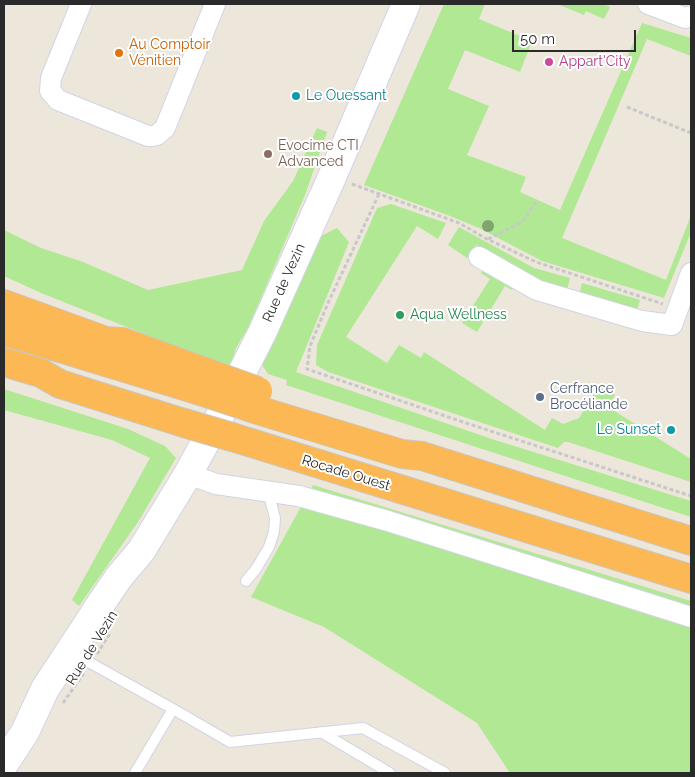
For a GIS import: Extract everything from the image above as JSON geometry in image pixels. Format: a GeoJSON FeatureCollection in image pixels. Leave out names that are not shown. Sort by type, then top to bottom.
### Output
{"type":"FeatureCollection","features":[{"type":"Feature","properties":{"kind":"highway"},"geometry":{"type":"LineString","coordinates":[[4,286],[110,332],[123,342],[201,381]]}},
{"type":"Feature","properties":{"kind":"highway"},"geometry":{"type":"LineString","coordinates":[[4,304],[106,341],[123,342]]}},
{"type":"Feature","properties":{"kind":"highway"},"geometry":{"type":"LineString","coordinates":[[4,331],[201,381],[254,399],[409,442],[422,456],[691,541]]}},
{"type":"Feature","properties":{"kind":"highway","name":"Rocade Ouest"},"geometry":{"type":"LineString","coordinates":[[4,362],[41,373],[60,384],[691,579]]}},
{"type":"Feature","properties":{"kind":"highway"},"geometry":{"type":"LineString","coordinates":[[4,375],[36,384],[60,384]]}},
{"type":"Feature","properties":{"kind":"main road","name":"Rue de Vezin"},"geometry":{"type":"LineString","coordinates":[[4,764],[25,732],[64,693],[73,662],[102,602],[119,577],[141,551],[188,474],[222,412],[262,333],[332,177],[406,4]]}},
{"type":"Feature","properties":{"kind":"main road","name":"Rue de Vezin"},"geometry":{"type":"LineString","coordinates":[[73,662],[115,614],[141,551]]}},
{"type":"Feature","properties":{"kind":"street"},"geometry":{"type":"LineString","coordinates":[[82,4],[50,78],[50,91],[58,100],[148,136],[157,135],[165,128],[215,4]]}},
{"type":"Feature","properties":{"kind":"street"},"geometry":{"type":"LineString","coordinates":[[656,5],[685,18],[691,16]]}},
{"type":"Feature","properties":{"kind":"street"},"geometry":{"type":"LineString","coordinates":[[483,248],[538,290],[642,321],[672,325],[691,273]]}},
{"type":"Feature","properties":{"kind":"street"},"geometry":{"type":"LineString","coordinates":[[188,474],[216,484],[299,496],[388,521],[691,617]]}},
{"type":"Feature","properties":{"kind":"lane"},"geometry":{"type":"LineString","coordinates":[[246,581],[256,569],[269,547],[274,532],[275,518],[268,491]]}},
{"type":"Feature","properties":{"kind":"lane"},"geometry":{"type":"LineString","coordinates":[[73,662],[173,709],[230,742],[363,728],[445,773]]}},
{"type":"Feature","properties":{"kind":"lane"},"geometry":{"type":"LineString","coordinates":[[135,773],[173,709]]}},
{"type":"Feature","properties":{"kind":"lane"},"geometry":{"type":"LineString","coordinates":[[321,732],[390,773]]}},
{"type":"Feature","properties":{"kind":"path"},"geometry":{"type":"LineString","coordinates":[[627,107],[691,133]]}},
{"type":"Feature","properties":{"kind":"path"},"geometry":{"type":"LineString","coordinates":[[332,177],[459,223],[483,248],[536,262],[678,309]]}},
{"type":"Feature","properties":{"kind":"path"},"geometry":{"type":"LineString","coordinates":[[379,194],[310,346],[307,369],[691,496]]}},
{"type":"Feature","properties":{"kind":"path"},"geometry":{"type":"LineString","coordinates":[[483,248],[522,222],[536,202]]}},
{"type":"Feature","properties":{"kind":"green space"},"geometry":{"type":"Polygon","coordinates":[[[444,4],[485,4],[479,19],[532,41],[520,72],[465,50],[448,89],[489,106],[467,155],[526,177],[520,192],[560,210],[642,23],[691,38],[691,56],[647,39],[562,238],[666,280],[691,215],[691,232],[664,298],[542,261],[479,228],[364,185],[444,4]]]}},
{"type":"Feature","properties":{"kind":"green space"},"geometry":{"type":"Polygon","coordinates":[[[557,4],[604,4],[610,7],[604,19],[586,11],[584,15],[557,4]]]}},
{"type":"Feature","properties":{"kind":"green space"},"geometry":{"type":"Polygon","coordinates":[[[317,128],[327,132],[305,195],[249,326],[236,348],[230,368],[41,293],[4,276],[4,230],[41,248],[83,262],[148,290],[242,270],[264,221],[293,181],[317,128]]]}},
{"type":"Feature","properties":{"kind":"green space"},"geometry":{"type":"Polygon","coordinates":[[[391,204],[446,223],[438,239],[417,226],[346,337],[387,363],[399,345],[421,358],[424,352],[545,430],[552,418],[563,424],[579,418],[599,386],[615,395],[608,407],[691,459],[691,482],[568,442],[564,442],[558,448],[328,372],[316,365],[317,345],[377,208],[391,204]]]}},
{"type":"Feature","properties":{"kind":"green space"},"geometry":{"type":"Polygon","coordinates":[[[459,227],[534,268],[570,278],[567,290],[532,278],[476,245],[467,258],[448,245],[459,227]]]}},
{"type":"Feature","properties":{"kind":"green space"},"geometry":{"type":"Polygon","coordinates":[[[337,228],[349,242],[296,372],[495,440],[691,501],[691,517],[286,385],[287,380],[268,374],[262,365],[262,352],[321,236],[337,228]]]}},
{"type":"Feature","properties":{"kind":"green space"},"geometry":{"type":"Polygon","coordinates":[[[484,267],[514,286],[512,290],[505,286],[477,332],[462,323],[490,279],[481,273],[484,267]]]}},
{"type":"Feature","properties":{"kind":"green space"},"geometry":{"type":"Polygon","coordinates":[[[582,283],[640,300],[637,311],[579,295],[582,283]]]}},
{"type":"Feature","properties":{"kind":"green space"},"geometry":{"type":"Polygon","coordinates":[[[4,389],[128,429],[165,446],[176,458],[138,522],[79,606],[72,600],[150,458],[112,440],[4,410],[4,389]]]}},
{"type":"Feature","properties":{"kind":"green space"},"geometry":{"type":"Polygon","coordinates":[[[313,485],[691,601],[691,773],[510,773],[477,723],[324,627],[251,597],[313,485]]]}},
{"type":"Feature","properties":{"kind":"place","name":"Au Comptoir Vénitien"},"geometry":{"type":"Point","coordinates":[119,53]}},
{"type":"Feature","properties":{"kind":"place","name":"Appart'City"},"geometry":{"type":"Point","coordinates":[549,62]}},
{"type":"Feature","properties":{"kind":"place","name":"Le Ouessant"},"geometry":{"type":"Point","coordinates":[296,96]}},
{"type":"Feature","properties":{"kind":"place","name":"Evocime CTI Advanced"},"geometry":{"type":"Point","coordinates":[268,154]}},
{"type":"Feature","properties":{"kind":"place","name":"Aqua Wellness"},"geometry":{"type":"Point","coordinates":[400,315]}},
{"type":"Feature","properties":{"kind":"place","name":"Cerfrance Brocéliande"},"geometry":{"type":"Point","coordinates":[540,397]}},
{"type":"Feature","properties":{"kind":"place","name":"Le Sunset"},"geometry":{"type":"Point","coordinates":[671,430]}}]}
